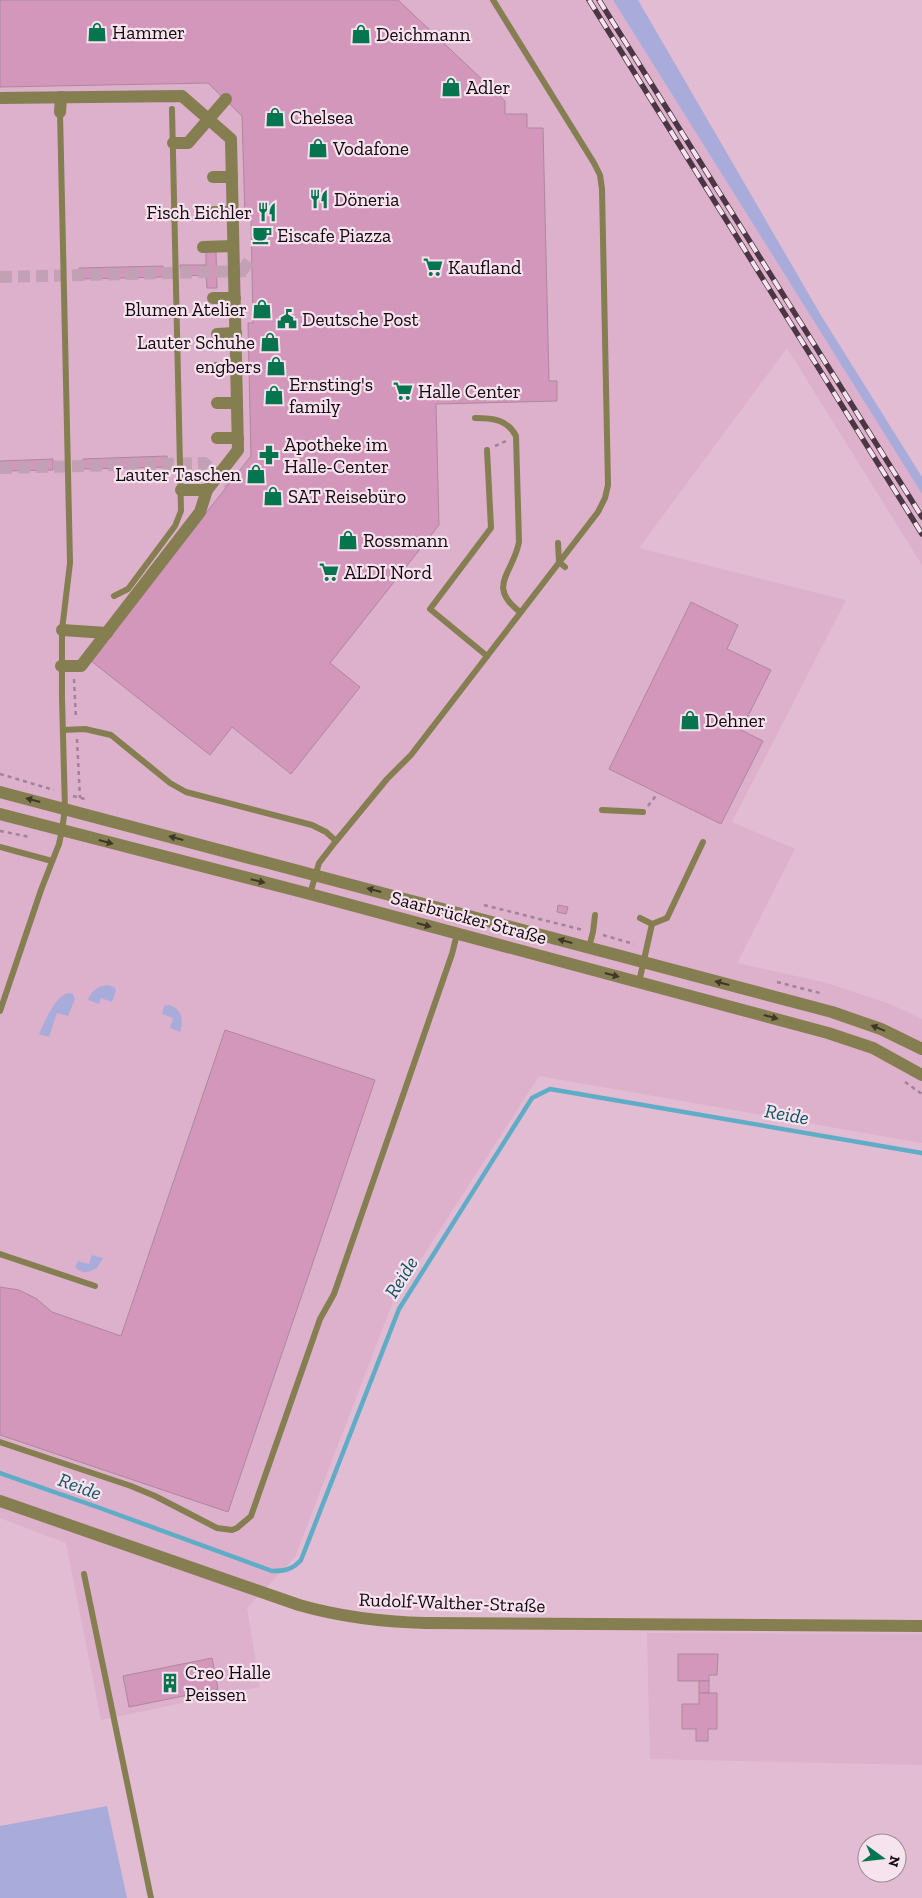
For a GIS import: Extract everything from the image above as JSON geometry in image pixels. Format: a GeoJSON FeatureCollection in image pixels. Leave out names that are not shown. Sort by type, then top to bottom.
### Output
{"type":"FeatureCollection","features":[{"type":"Feature","properties":{"kind":"street"},"geometry":{"type":"LineString","coordinates":[[0,98],[182,96],[231,139],[238,450],[207,490],[200,512],[179,530],[153,565],[137,597],[81,666],[62,666]]}},
{"type":"Feature","properties":{"kind":"street"},"geometry":{"type":"LineString","coordinates":[[60,112],[61,97]]}},
{"type":"Feature","properties":{"kind":"street"},"geometry":{"type":"LineString","coordinates":[[173,143],[188,143],[208,119],[226,103]]}},
{"type":"Feature","properties":{"kind":"street"},"geometry":{"type":"LineString","coordinates":[[213,178],[232,177]]}},
{"type":"Feature","properties":{"kind":"street"},"geometry":{"type":"LineString","coordinates":[[214,212],[233,212]]}},
{"type":"Feature","properties":{"kind":"street"},"geometry":{"type":"LineString","coordinates":[[203,247],[234,246]]}},
{"type":"Feature","properties":{"kind":"street"},"geometry":{"type":"LineString","coordinates":[[213,298],[235,298]]}},
{"type":"Feature","properties":{"kind":"street"},"geometry":{"type":"LineString","coordinates":[[217,334],[236,333]]}},
{"type":"Feature","properties":{"kind":"street"},"geometry":{"type":"LineString","coordinates":[[216,368],[236,368]]}},
{"type":"Feature","properties":{"kind":"street"},"geometry":{"type":"LineString","coordinates":[[217,404],[237,403]]}},
{"type":"Feature","properties":{"kind":"street"},"geometry":{"type":"LineString","coordinates":[[217,438],[238,438]]}},
{"type":"Feature","properties":{"kind":"street"},"geometry":{"type":"LineString","coordinates":[[181,490],[207,490]]}},
{"type":"Feature","properties":{"kind":"street"},"geometry":{"type":"LineString","coordinates":[[62,630],[106,633]]}},
{"type":"Feature","properties":{"kind":"street","name":"Saarbrücker Straße"},"geometry":{"type":"LineString","coordinates":[[0,792],[832,1012],[881,1029],[922,1050]]}},
{"type":"Feature","properties":{"kind":"street","name":"Saarbrücker Straße"},"geometry":{"type":"LineString","coordinates":[[0,814],[310,894],[851,1040],[894,1058],[922,1075]]}},
{"type":"Feature","properties":{"kind":"street","name":"Rudolf-Walther-Straße"},"geometry":{"type":"LineString","coordinates":[[0,1501],[299,1605],[348,1617],[399,1623],[922,1626]]}},
{"type":"Feature","properties":{"kind":"lane"},"geometry":{"type":"LineString","coordinates":[[310,894],[322,857],[387,779],[411,755],[520,612],[562,564],[598,512],[605,498],[608,485],[602,189],[600,175],[493,0]]}},
{"type":"Feature","properties":{"kind":"lane"},"geometry":{"type":"LineString","coordinates":[[172,109],[181,490],[179,530]]}},
{"type":"Feature","properties":{"kind":"lane"},"geometry":{"type":"LineString","coordinates":[[0,1012],[59,844],[65,809],[62,630],[70,563],[60,112]]}},
{"type":"Feature","properties":{"kind":"lane"},"geometry":{"type":"LineString","coordinates":[[475,418],[490,418],[503,422],[513,430],[516,436],[519,542],[502,588],[505,598],[520,612]]}},
{"type":"Feature","properties":{"kind":"lane"},"geometry":{"type":"LineString","coordinates":[[487,450],[491,528],[430,609],[487,656]]}},
{"type":"Feature","properties":{"kind":"lane"},"geometry":{"type":"LineString","coordinates":[[558,542],[562,564]]}},
{"type":"Feature","properties":{"kind":"lane"},"geometry":{"type":"LineString","coordinates":[[114,596],[128,589],[153,565]]}},
{"type":"Feature","properties":{"kind":"lane"},"geometry":{"type":"LineString","coordinates":[[63,730],[85,729],[111,735],[170,783],[186,792],[312,825],[326,832],[336,841]]}},
{"type":"Feature","properties":{"kind":"lane"},"geometry":{"type":"LineString","coordinates":[[602,810],[643,812]]}},
{"type":"Feature","properties":{"kind":"lane"},"geometry":{"type":"LineString","coordinates":[[640,918],[652,924],[666,918],[703,842]]}},
{"type":"Feature","properties":{"kind":"lane"},"geometry":{"type":"LineString","coordinates":[[0,847],[52,860]]}},
{"type":"Feature","properties":{"kind":"lane"},"geometry":{"type":"LineString","coordinates":[[589,948],[595,915]]}},
{"type":"Feature","properties":{"kind":"lane"},"geometry":{"type":"LineString","coordinates":[[639,982],[652,924]]}},
{"type":"Feature","properties":{"kind":"lane"},"geometry":{"type":"LineString","coordinates":[[0,1442],[139,1489],[216,1528],[232,1530],[245,1523],[251,1516],[320,1319],[334,1294],[452,954],[457,934]]}},
{"type":"Feature","properties":{"kind":"lane"},"geometry":{"type":"LineString","coordinates":[[0,1254],[95,1286]]}},
{"type":"Feature","properties":{"kind":"lane"},"geometry":{"type":"LineString","coordinates":[[84,1574],[151,1898]]}},
{"type":"Feature","properties":{"kind":"path"},"geometry":{"type":"LineString","coordinates":[[643,812],[658,793]]}},
{"type":"Feature","properties":{"kind":"path"},"geometry":{"type":"LineString","coordinates":[[0,831],[12,833]]}},
{"type":"Feature","properties":{"kind":"shaded area"},"geometry":{"type":"Polygon","coordinates":[[[0,0],[613,0],[922,494],[922,565],[787,348],[639,548],[846,600],[732,822],[795,849],[737,963],[827,983],[890,1004],[922,1019],[922,1143],[539,1076],[392,1304],[295,1557],[247,1608],[260,1687],[101,1720],[66,1543],[0,1518],[0,0]]]}},
{"type":"Feature","properties":{"kind":"shaded area"},"geometry":{"type":"Polygon","coordinates":[[[613,0],[638,0],[822,317],[922,477],[922,494],[613,0]]]}},
{"type":"Feature","properties":{"kind":"shaded area"},"geometry":{"type":"Polygon","coordinates":[[[108,985],[114,987],[116,991],[112,1002],[101,998],[99,1004],[88,1000],[96,989],[108,985]]]}},
{"type":"Feature","properties":{"kind":"shaded area"},"geometry":{"type":"Polygon","coordinates":[[[73,994],[75,999],[68,1016],[57,1013],[49,1037],[39,1034],[54,1004],[63,995],[73,994]]]}},
{"type":"Feature","properties":{"kind":"shaded area"},"geometry":{"type":"Polygon","coordinates":[[[169,1005],[177,1009],[181,1016],[180,1032],[170,1028],[173,1018],[162,1014],[164,1006],[169,1005]]]}},
{"type":"Feature","properties":{"kind":"shaded area"},"geometry":{"type":"Polygon","coordinates":[[[92,1255],[103,1258],[97,1268],[83,1272],[75,1267],[78,1261],[89,1264],[92,1255]]]}},
{"type":"Feature","properties":{"kind":"shaded area"},"geometry":{"type":"Polygon","coordinates":[[[647,1633],[922,1634],[922,1765],[650,1759],[647,1633]]]}},
{"type":"Feature","properties":{"kind":"shaded area"},"geometry":{"type":"Polygon","coordinates":[[[107,1806],[127,1898],[0,1898],[0,1826],[107,1806]]]}},
{"type":"Feature","properties":{"kind":"building","name":"Halle Center"},"geometry":{"type":"Polygon","coordinates":[[[0,0],[398,0],[505,101],[505,114],[527,114],[527,128],[543,128],[549,381],[557,381],[557,401],[436,404],[439,525],[330,663],[360,687],[291,774],[232,727],[210,755],[90,660],[251,456],[248,323],[253,323],[251,219],[245,218],[242,116],[208,83],[0,87],[0,0]]]}},
{"type":"Feature","properties":{"kind":"building"},"geometry":{"type":"Polygon","coordinates":[[[206,251],[216,251],[217,288],[207,288],[206,275],[181,276],[180,265],[206,265],[206,251]]]}},
{"type":"Feature","properties":{"kind":"building"},"geometry":{"type":"Polygon","coordinates":[[[163,266],[163,277],[80,279],[79,268],[163,266]]]}},
{"type":"Feature","properties":{"kind":"building"},"geometry":{"type":"Polygon","coordinates":[[[167,456],[168,467],[83,469],[83,459],[167,456]]]}},
{"type":"Feature","properties":{"kind":"building"},"geometry":{"type":"Polygon","coordinates":[[[53,459],[53,470],[0,471],[0,461],[53,459]]]}},
{"type":"Feature","properties":{"kind":"building","name":"Dehner"},"geometry":{"type":"Polygon","coordinates":[[[691,602],[738,625],[727,649],[771,670],[741,730],[763,741],[721,824],[609,769],[691,602]]]}},
{"type":"Feature","properties":{"kind":"building"},"geometry":{"type":"Polygon","coordinates":[[[558,905],[568,907],[566,914],[557,912],[558,905]]]}},
{"type":"Feature","properties":{"kind":"building"},"geometry":{"type":"Polygon","coordinates":[[[225,1030],[375,1080],[228,1512],[0,1435],[0,1287],[19,1290],[37,1299],[52,1312],[121,1336],[225,1030]]]}},
{"type":"Feature","properties":{"kind":"building"},"geometry":{"type":"Polygon","coordinates":[[[678,1654],[718,1654],[717,1675],[709,1675],[709,1681],[678,1681],[678,1654]]]}},
{"type":"Feature","properties":{"kind":"building","name":"Creo Halle Peissen"},"geometry":{"type":"Polygon","coordinates":[[[212,1658],[218,1689],[129,1707],[123,1676],[212,1658]]]}},
{"type":"Feature","properties":{"kind":"building"},"geometry":{"type":"Polygon","coordinates":[[[699,1681],[709,1681],[709,1693],[699,1693],[699,1681]]]}},
{"type":"Feature","properties":{"kind":"building"},"geometry":{"type":"Polygon","coordinates":[[[699,1693],[717,1693],[717,1729],[708,1729],[708,1741],[696,1741],[696,1729],[682,1729],[682,1704],[699,1704],[699,1693]]]}},
{"type":"Feature","properties":{"kind":"waterway","name":"Reide"},"geometry":{"type":"LineString","coordinates":[[0,1473],[272,1571],[288,1569],[301,1560],[399,1309],[532,1098],[550,1089],[922,1153]]}},
{"type":"Feature","properties":{"kind":"tunnel"},"geometry":{"type":"LineString","coordinates":[[242,271],[251,258]]}},
{"type":"Feature","properties":{"kind":"tunnel"},"geometry":{"type":"LineString","coordinates":[[0,277],[251,271]]}},
{"type":"Feature","properties":{"kind":"tunnel"},"geometry":{"type":"LineString","coordinates":[[0,468],[204,463],[229,483]]}},
{"type":"Feature","properties":{"kind":"railway"},"geometry":{"type":"LineString","coordinates":[[589,0],[922,534]]}},
{"type":"Feature","properties":{"kind":"railway"},"geometry":{"type":"LineString","coordinates":[[599,0],[922,517]]}},
{"type":"Feature","properties":{"kind":"place","name":"Hammer"},"geometry":{"type":"Point","coordinates":[97,32]}},
{"type":"Feature","properties":{"kind":"place","name":"Deichmann"},"geometry":{"type":"Point","coordinates":[361,34]}},
{"type":"Feature","properties":{"kind":"place","name":"Adler"},"geometry":{"type":"Point","coordinates":[451,87]}},
{"type":"Feature","properties":{"kind":"place","name":"Chelsea"},"geometry":{"type":"Point","coordinates":[275,117]}},
{"type":"Feature","properties":{"kind":"place","name":"Vodafone"},"geometry":{"type":"Point","coordinates":[318,148]}},
{"type":"Feature","properties":{"kind":"place","name":"Döneria"},"geometry":{"type":"Point","coordinates":[319,199]}},
{"type":"Feature","properties":{"kind":"place","name":"Fisch Eichler"},"geometry":{"type":"Point","coordinates":[267,212]}},
{"type":"Feature","properties":{"kind":"place","name":"Eiscafe Piazza"},"geometry":{"type":"Point","coordinates":[262,235]}},
{"type":"Feature","properties":{"kind":"place","name":"Kaufland"},"geometry":{"type":"Point","coordinates":[433,267]}},
{"type":"Feature","properties":{"kind":"place","name":"Blumen Atelier"},"geometry":{"type":"Point","coordinates":[262,309]}},
{"type":"Feature","properties":{"kind":"place","name":"Deutsche Post"},"geometry":{"type":"Point","coordinates":[287,319]}},
{"type":"Feature","properties":{"kind":"place","name":"Lauter Schuhe"},"geometry":{"type":"Point","coordinates":[270,342]}},
{"type":"Feature","properties":{"kind":"place","name":"engbers"},"geometry":{"type":"Point","coordinates":[276,366]}},
{"type":"Feature","properties":{"kind":"place","name":"Halle Center"},"geometry":{"type":"Point","coordinates":[403,391]}},
{"type":"Feature","properties":{"kind":"place","name":"Ernsting's family"},"geometry":{"type":"Point","coordinates":[274,395]}},
{"type":"Feature","properties":{"kind":"place","name":"Apotheke im Halle-Center"},"geometry":{"type":"Point","coordinates":[269,455]}},
{"type":"Feature","properties":{"kind":"place","name":"Lauter Taschen"},"geometry":{"type":"Point","coordinates":[256,474]}},
{"type":"Feature","properties":{"kind":"place","name":"SAT Reisebüro"},"geometry":{"type":"Point","coordinates":[273,496]}},
{"type":"Feature","properties":{"kind":"place","name":"Rossmann"},"geometry":{"type":"Point","coordinates":[348,540]}},
{"type":"Feature","properties":{"kind":"place","name":"ALDI Nord"},"geometry":{"type":"Point","coordinates":[329,572]}},
{"type":"Feature","properties":{"kind":"place","name":"Dehner"},"geometry":{"type":"Point","coordinates":[690,720]}},
{"type":"Feature","properties":{"kind":"place","name":"Creo Halle Peissen"},"geometry":{"type":"Point","coordinates":[170,1683]}}]}
